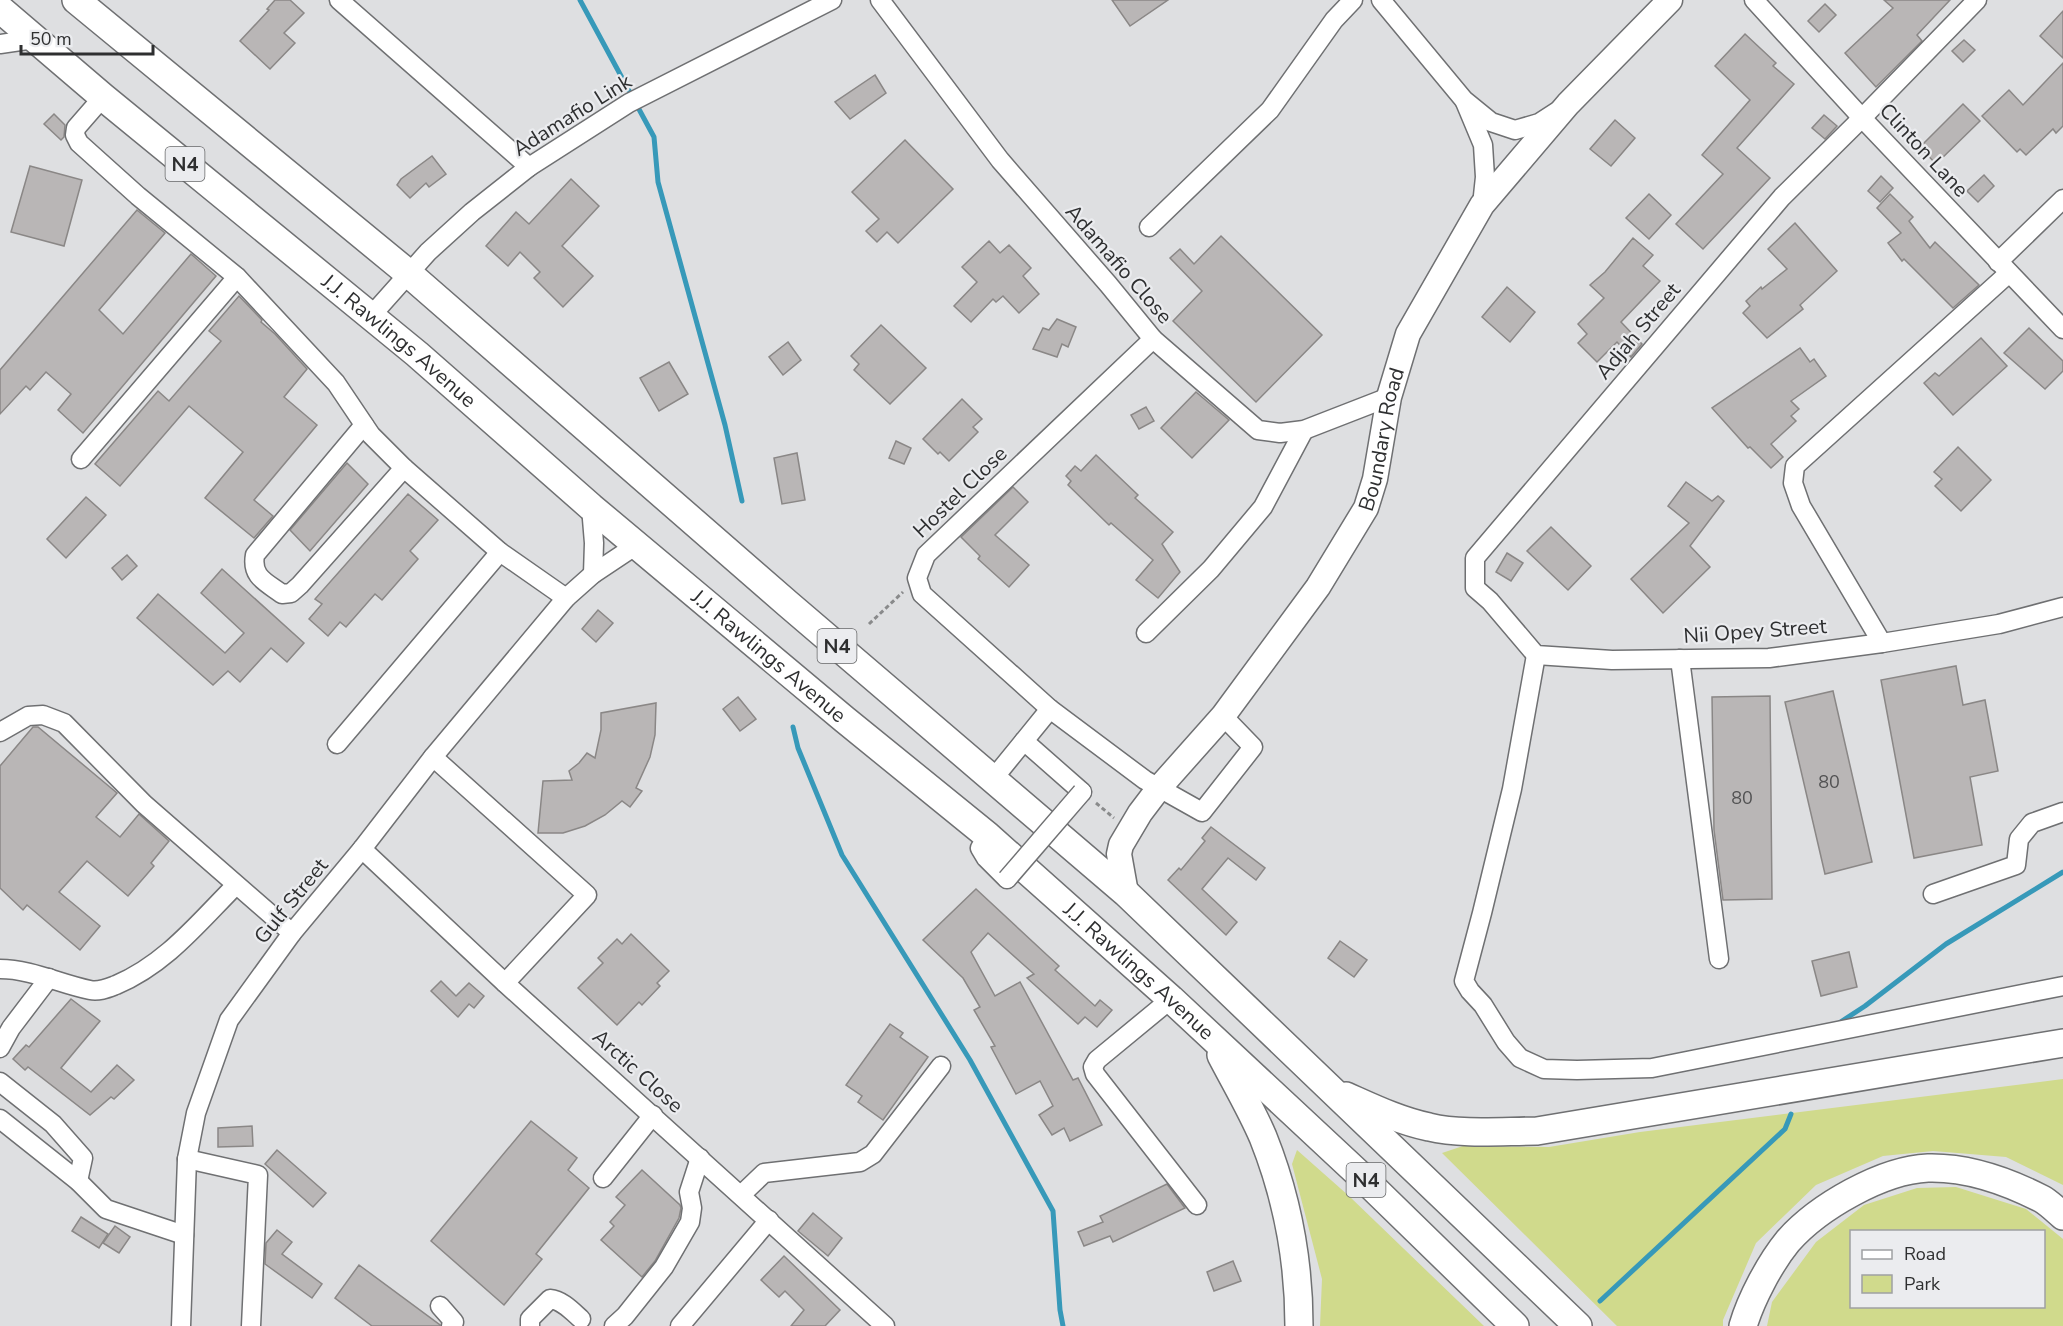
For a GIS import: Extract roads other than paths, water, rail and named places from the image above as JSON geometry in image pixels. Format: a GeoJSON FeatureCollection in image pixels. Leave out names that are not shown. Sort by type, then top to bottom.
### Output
{"type":"FeatureCollection","features":[{"type":"Feature","properties":{"kind":"highway","name":"N4"},"geometry":{"type":"LineString","coordinates":[[76,0],[408,273],[729,553],[1126,893],[1578,1326]]}},
{"type":"Feature","properties":{"kind":"highway","name":"J.J. Rawlings Avenue"},"geometry":{"type":"LineString","coordinates":[[0,9],[103,97],[417,354],[591,507],[988,836],[1040,895],[1171,999],[1362,1177],[1515,1326]]}},
{"type":"Feature","properties":{"kind":"highway"},"geometry":{"type":"LineString","coordinates":[[1212,1038],[1262,1134],[1274,1167],[1296,1264],[1299,1326]]}},
{"type":"Feature","properties":{"kind":"highway"},"geometry":{"type":"LineString","coordinates":[[1331,1090],[1399,1119],[1432,1128],[1469,1131],[1537,1131],[2063,1043]]}},
{"type":"Feature","properties":{"kind":"highway"},"geometry":{"type":"LineString","coordinates":[[1743,1326],[1763,1280],[1788,1242],[1816,1216],[1859,1187],[1926,1168],[1961,1170],[1993,1178],[2043,1200],[2063,1216]]}},
{"type":"Feature","properties":{"kind":"main road","name":"Boundary Road"},"geometry":{"type":"LineString","coordinates":[[1126,893],[1119,854],[1121,844],[1140,813],[1159,788],[1223,716],[1318,587],[1366,508],[1375,479],[1389,397],[1408,334],[1482,205],[1568,104],[1670,0]]}},
{"type":"Feature","properties":{"kind":"street"},"geometry":{"type":"LineString","coordinates":[[339,0],[530,167]]}},
{"type":"Feature","properties":{"kind":"street","name":"Adamafio Link"},"geometry":{"type":"LineString","coordinates":[[371,316],[428,252],[472,212],[530,167],[629,103],[832,0]]}},
{"type":"Feature","properties":{"kind":"street","name":"Adamafio Close"},"geometry":{"type":"LineString","coordinates":[[880,0],[999,160],[1153,339],[1258,430],[1280,433],[1305,430],[1389,397]]}},
{"type":"Feature","properties":{"kind":"street"},"geometry":{"type":"LineString","coordinates":[[1149,227],[1270,110],[1334,20],[1353,0]]}},
{"type":"Feature","properties":{"kind":"street"},"geometry":{"type":"LineString","coordinates":[[1381,0],[1464,100],[1491,122],[1515,130],[1539,123],[1568,104]]}},
{"type":"Feature","properties":{"kind":"street","name":"Clinton Lane"},"geometry":{"type":"LineString","coordinates":[[1754,0],[1862,118],[2063,329]]}},
{"type":"Feature","properties":{"kind":"street","name":"Adjah Street"},"geometry":{"type":"LineString","coordinates":[[1536,655],[1490,601],[1475,588],[1475,558],[1782,197],[1977,0]]}},
{"type":"Feature","properties":{"kind":"street"},"geometry":{"type":"LineString","coordinates":[[0,44],[34,39]]}},
{"type":"Feature","properties":{"kind":"street"},"geometry":{"type":"LineString","coordinates":[[103,97],[76,128],[75,135],[79,143],[237,277],[336,383],[371,435],[404,468],[500,552],[567,598]]}},
{"type":"Feature","properties":{"kind":"street"},"geometry":{"type":"LineString","coordinates":[[1464,100],[1483,144],[1485,177],[1482,205]]}},
{"type":"Feature","properties":{"kind":"street"},"geometry":{"type":"LineString","coordinates":[[1882,643],[1801,506],[1793,483],[1795,466],[2004,268],[2063,199]]}},
{"type":"Feature","properties":{"kind":"street"},"geometry":{"type":"LineString","coordinates":[[81,459],[237,277]]}},
{"type":"Feature","properties":{"kind":"street","name":"Hostel Close"},"geometry":{"type":"LineString","coordinates":[[1050,709],[922,594],[917,578],[926,555],[1153,339]]}},
{"type":"Feature","properties":{"kind":"street"},"geometry":{"type":"LineString","coordinates":[[364,425],[255,555],[253,566],[257,575],[282,594],[291,593],[404,468]]}},
{"type":"Feature","properties":{"kind":"street"},"geometry":{"type":"LineString","coordinates":[[1146,633],[1211,569],[1263,507],[1305,430]]}},
{"type":"Feature","properties":{"kind":"street"},"geometry":{"type":"LineString","coordinates":[[591,507],[594,543],[593,574]]}},
{"type":"Feature","properties":{"kind":"street","name":"Gulf Street"},"geometry":{"type":"LineString","coordinates":[[181,1326],[187,1159],[195,1113],[229,1020],[292,933],[362,849],[433,757],[567,598],[593,574],[638,544]]}},
{"type":"Feature","properties":{"kind":"street"},"geometry":{"type":"LineString","coordinates":[[337,744],[500,552]]}},
{"type":"Feature","properties":{"kind":"street","name":"Nii Opey Street"},"geometry":{"type":"LineString","coordinates":[[1536,655],[1612,660],[1769,658],[1999,624],[2063,607]]}},
{"type":"Feature","properties":{"kind":"street"},"geometry":{"type":"LineString","coordinates":[[1536,655],[1512,789],[1464,981],[1470,992],[1484,1005],[1506,1042],[1520,1058],[1544,1069],[1652,1068],[2063,986]]}},
{"type":"Feature","properties":{"kind":"street"},"geometry":{"type":"LineString","coordinates":[[1680,659],[1719,959]]}},
{"type":"Feature","properties":{"kind":"street"},"geometry":{"type":"LineString","coordinates":[[993,779],[1050,709],[1159,788],[1202,812],[1253,747],[1223,716]]}},
{"type":"Feature","properties":{"kind":"street"},"geometry":{"type":"LineString","coordinates":[[0,732],[28,716],[43,715],[64,723],[144,804],[292,933]]}},
{"type":"Feature","properties":{"kind":"street"},"geometry":{"type":"LineString","coordinates":[[988,836],[980,848],[986,858],[1007,879],[1082,792],[1024,741]]}},
{"type":"Feature","properties":{"kind":"street"},"geometry":{"type":"LineString","coordinates":[[433,757],[587,895],[505,983]]}},
{"type":"Feature","properties":{"kind":"street"},"geometry":{"type":"LineString","coordinates":[[1933,894],[2016,865],[2019,839],[2032,823],[2063,812]]}},
{"type":"Feature","properties":{"kind":"street","name":"Arctic Close"},"geometry":{"type":"LineString","coordinates":[[362,849],[505,983],[885,1326]]}},
{"type":"Feature","properties":{"kind":"street"},"geometry":{"type":"LineString","coordinates":[[0,969],[49,978],[92,991],[106,989],[126,981],[157,963],[236,885]]}},
{"type":"Feature","properties":{"kind":"street"},"geometry":{"type":"LineString","coordinates":[[0,1048],[11,1028],[49,978]]}},
{"type":"Feature","properties":{"kind":"street"},"geometry":{"type":"LineString","coordinates":[[1171,999],[1097,1060],[1094,1067],[1095,1074],[1197,1205]]}},
{"type":"Feature","properties":{"kind":"street"},"geometry":{"type":"LineString","coordinates":[[741,1195],[764,1173],[860,1162],[873,1154],[941,1066]]}},
{"type":"Feature","properties":{"kind":"street"},"geometry":{"type":"LineString","coordinates":[[0,1082],[53,1124],[83,1158],[78,1181]]}},
{"type":"Feature","properties":{"kind":"street"},"geometry":{"type":"LineString","coordinates":[[603,1178],[653,1115]]}},
{"type":"Feature","properties":{"kind":"street"},"geometry":{"type":"LineString","coordinates":[[0,1119],[78,1181],[106,1209],[184,1235]]}},
{"type":"Feature","properties":{"kind":"street"},"geometry":{"type":"LineString","coordinates":[[614,1326],[625,1316],[664,1267],[690,1222],[692,1208],[689,1192],[700,1158]]}},
{"type":"Feature","properties":{"kind":"street"},"geometry":{"type":"LineString","coordinates":[[187,1159],[258,1175],[251,1326]]}},
{"type":"Feature","properties":{"kind":"street"},"geometry":{"type":"LineString","coordinates":[[680,1326],[769,1220]]}},
{"type":"Feature","properties":{"kind":"street"},"geometry":{"type":"LineString","coordinates":[[530,1326],[530,1319],[549,1299],[555,1299],[565,1305],[581,1319]]}},
{"type":"Feature","properties":{"kind":"street"},"geometry":{"type":"LineString","coordinates":[[440,1306],[454,1322],[451,1326]]}},
{"type":"Feature","properties":{"kind":"waterway"},"geometry":{"type":"LineString","coordinates":[[580,0],[654,137],[658,182],[725,425],[742,501]]}},
{"type":"Feature","properties":{"kind":"waterway"},"geometry":{"type":"LineString","coordinates":[[793,727],[798,748],[842,855],[970,1060],[1053,1211],[1063,1326]]}},
{"type":"Feature","properties":{"kind":"waterway"},"geometry":{"type":"LineString","coordinates":[[1836,1025],[1865,1006],[1946,944],[2063,872]]}},
{"type":"Feature","properties":{"kind":"waterway"},"geometry":{"type":"LineString","coordinates":[[1600,1301],[1785,1129],[1791,1114]]}}]}
